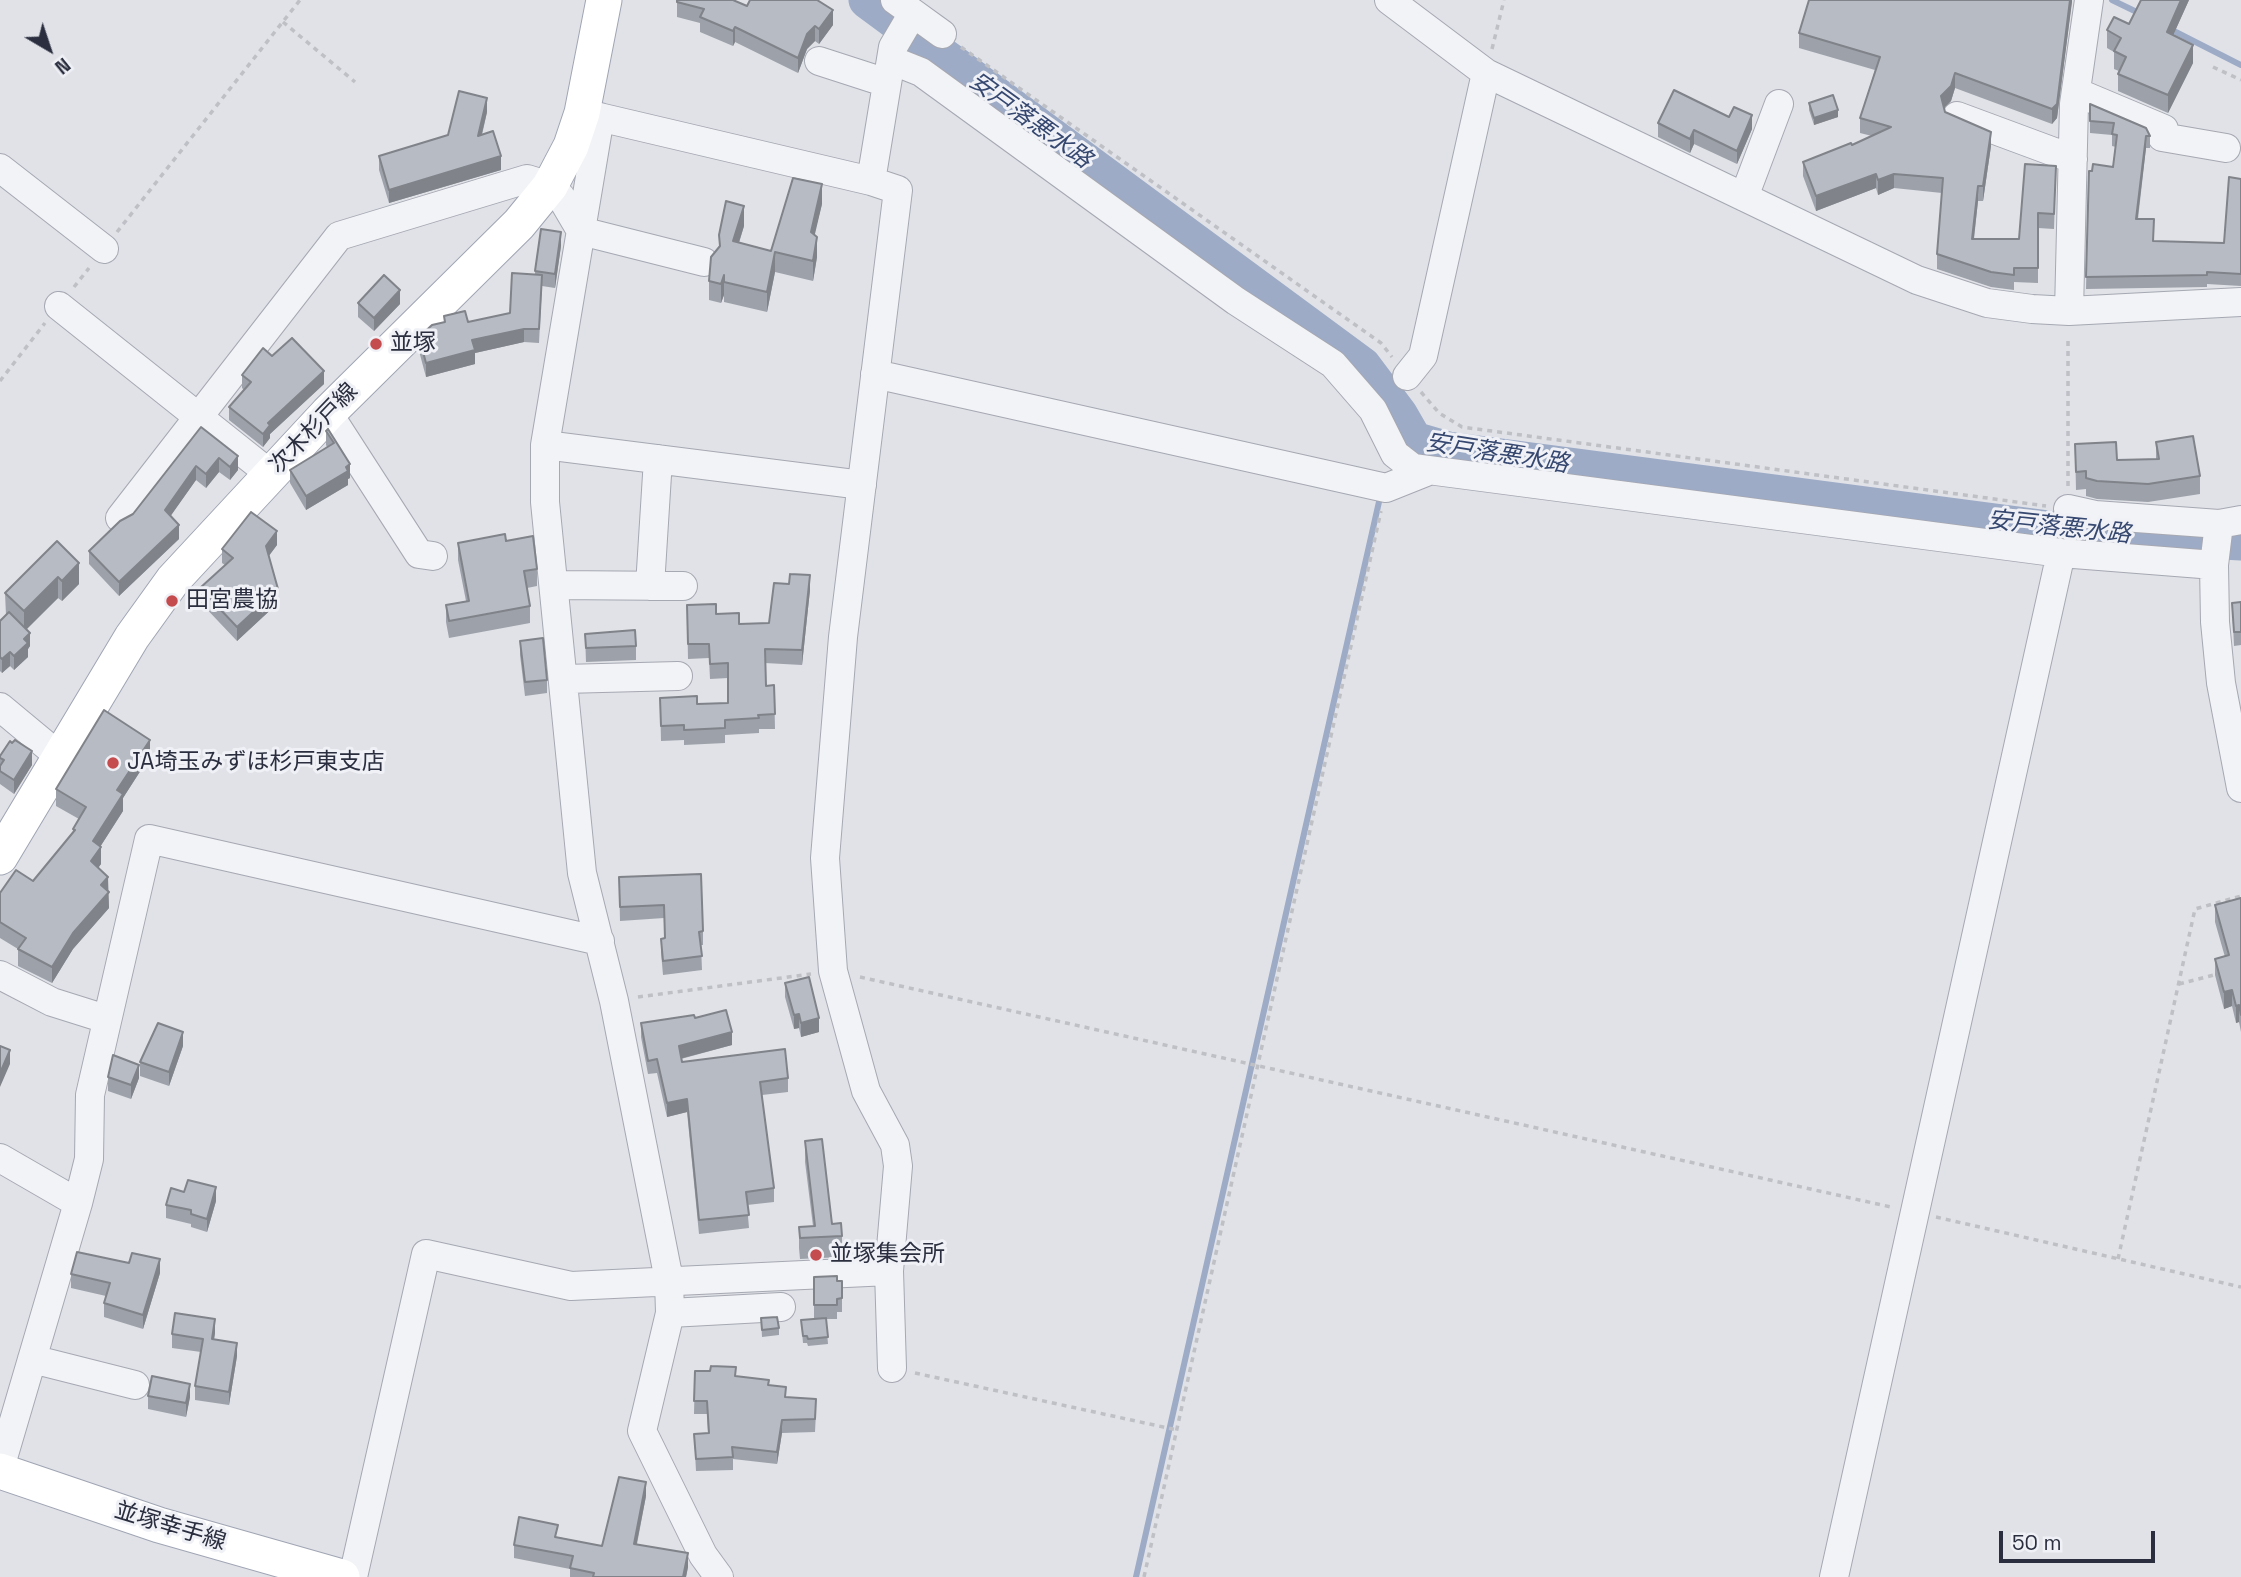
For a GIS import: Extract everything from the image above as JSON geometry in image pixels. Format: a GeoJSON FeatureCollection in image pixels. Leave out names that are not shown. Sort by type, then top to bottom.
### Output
{"type":"FeatureCollection","features":[{"type":"Feature","properties":{"kind":"main road","name":"次木杉戸線"},"geometry":{"type":"LineString","coordinates":[[0,857],[152,607],[200,547],[328,413],[519,224],[550,186],[591,115],[604,0]]}},
{"type":"Feature","properties":{"kind":"main road","name":"並塚幸手線"},"geometry":{"type":"LineString","coordinates":[[0,1469],[159,1525],[342,1577]]}},
{"type":"Feature","properties":{"kind":"street"},"geometry":{"type":"LineString","coordinates":[[1389,0],[1486,73],[1917,280],[1987,303],[2068,311],[2241,302]]}},
{"type":"Feature","properties":{"kind":"street"},"geometry":{"type":"LineString","coordinates":[[2068,311],[2076,92],[2089,0]]}},
{"type":"Feature","properties":{"kind":"street"},"geometry":{"type":"LineString","coordinates":[[871,181],[890,63],[904,7],[942,34]]}},
{"type":"Feature","properties":{"kind":"street"},"geometry":{"type":"LineString","coordinates":[[819,61],[890,63],[921,72],[1236,301],[1333,364],[1373,410],[1395,454],[1404,463],[1426,472],[2061,553],[2221,538]]}},
{"type":"Feature","properties":{"kind":"street"},"geometry":{"type":"LineString","coordinates":[[1408,376],[1423,356],[1486,73]]}},
{"type":"Feature","properties":{"kind":"street"},"geometry":{"type":"LineString","coordinates":[[2076,92],[2164,129],[2162,137],[2226,148]]}},
{"type":"Feature","properties":{"kind":"street"},"geometry":{"type":"LineString","coordinates":[[1744,197],[1779,104]]}},
{"type":"Feature","properties":{"kind":"street"},"geometry":{"type":"LineString","coordinates":[[719,1577],[704,1555],[642,1432],[670,1313],[669,1280],[614,1001],[582,873],[555,585],[544,502],[545,445],[581,231],[591,115],[871,181],[898,190],[843,636],[825,858],[833,971],[866,1091],[895,1145],[898,1166],[889,1271],[892,1368]]}},
{"type":"Feature","properties":{"kind":"street"},"geometry":{"type":"LineString","coordinates":[[1957,116],[2073,159]]}},
{"type":"Feature","properties":{"kind":"street"},"geometry":{"type":"LineString","coordinates":[[0,168],[104,249]]}},
{"type":"Feature","properties":{"kind":"street"},"geometry":{"type":"LineString","coordinates":[[120,518],[339,236],[527,179],[550,186],[568,206],[581,231],[704,262]]}},
{"type":"Feature","properties":{"kind":"street"},"geometry":{"type":"LineString","coordinates":[[59,306],[270,474]]}},
{"type":"Feature","properties":{"kind":"street"},"geometry":{"type":"LineString","coordinates":[[875,374],[1386,488],[1426,472]]}},
{"type":"Feature","properties":{"kind":"street"},"geometry":{"type":"LineString","coordinates":[[328,413],[419,554],[433,556]]}},
{"type":"Feature","properties":{"kind":"street"},"geometry":{"type":"LineString","coordinates":[[545,445],[862,485]]}},
{"type":"Feature","properties":{"kind":"street"},"geometry":{"type":"LineString","coordinates":[[650,586],[658,459]]}},
{"type":"Feature","properties":{"kind":"street"},"geometry":{"type":"LineString","coordinates":[[2068,509],[2221,538]]}},
{"type":"Feature","properties":{"kind":"street"},"geometry":{"type":"LineString","coordinates":[[2221,538],[2215,622],[2221,682],[2238,758],[2241,788]]}},
{"type":"Feature","properties":{"kind":"street"},"geometry":{"type":"LineString","coordinates":[[1835,1577],[2061,553]]}},
{"type":"Feature","properties":{"kind":"street"},"geometry":{"type":"LineString","coordinates":[[555,585],[683,586]]}},
{"type":"Feature","properties":{"kind":"street"},"geometry":{"type":"LineString","coordinates":[[564,679],[678,676]]}},
{"type":"Feature","properties":{"kind":"street"},"geometry":{"type":"LineString","coordinates":[[0,707],[59,756]]}},
{"type":"Feature","properties":{"kind":"street"},"geometry":{"type":"LineString","coordinates":[[0,1469],[89,1159],[90,1096],[149,839],[600,942]]}},
{"type":"Feature","properties":{"kind":"street"},"geometry":{"type":"LineString","coordinates":[[0,975],[52,1002],[106,1019]]}},
{"type":"Feature","properties":{"kind":"street"},"geometry":{"type":"LineString","coordinates":[[0,1158],[78,1203]]}},
{"type":"Feature","properties":{"kind":"street"},"geometry":{"type":"LineString","coordinates":[[353,1577],[426,1254],[570,1286],[889,1271]]}},
{"type":"Feature","properties":{"kind":"street"},"geometry":{"type":"LineString","coordinates":[[670,1313],[781,1307]]}},
{"type":"Feature","properties":{"kind":"street"},"geometry":{"type":"LineString","coordinates":[[32,1359],[135,1385]]}},
{"type":"Feature","properties":{"kind":"path"},"geometry":{"type":"LineString","coordinates":[[0,381],[300,0]]}},
{"type":"Feature","properties":{"kind":"path"},"geometry":{"type":"LineString","coordinates":[[1486,73],[1504,0]]}},
{"type":"Feature","properties":{"kind":"path"},"geometry":{"type":"LineString","coordinates":[[283,22],[355,82]]}},
{"type":"Feature","properties":{"kind":"path"},"geometry":{"type":"LineString","coordinates":[[942,34],[1381,344],[1439,413],[1462,427],[2068,509],[2068,311]]}},
{"type":"Feature","properties":{"kind":"path"},"geometry":{"type":"LineString","coordinates":[[2213,67],[2241,80]]}},
{"type":"Feature","properties":{"kind":"path"},"geometry":{"type":"LineString","coordinates":[[1144,1577],[1255,1064],[1386,488]]}},
{"type":"Feature","properties":{"kind":"path"},"geometry":{"type":"LineString","coordinates":[[2118,1259],[2195,909],[2241,895]]}},
{"type":"Feature","properties":{"kind":"path"},"geometry":{"type":"LineString","coordinates":[[614,1001],[833,971],[2241,1287]]}},
{"type":"Feature","properties":{"kind":"path"},"geometry":{"type":"LineString","coordinates":[[2178,984],[2214,975]]}},
{"type":"Feature","properties":{"kind":"path"},"geometry":{"type":"LineString","coordinates":[[892,1368],[1177,1430]]}},
{"type":"Feature","properties":{"kind":"building"},"geometry":{"type":"Polygon","coordinates":[[[677,0],[733,0],[747,6],[750,0],[817,0],[833,10],[819,29],[815,26],[807,34],[798,58],[735,27],[733,31],[700,17],[704,9],[677,0]]]}},
{"type":"Feature","properties":{"kind":"building"},"geometry":{"type":"Polygon","coordinates":[[[1809,0],[2070,0],[2057,104],[2052,109],[1955,73],[1951,86],[1941,96],[1945,112],[1991,132],[1983,186],[1978,186],[1972,239],[2019,239],[2025,164],[2056,166],[2054,214],[2038,213],[2038,268],[2014,268],[2014,275],[1991,272],[1937,254],[1943,178],[1894,174],[1878,180],[1876,174],[1816,196],[1803,162],[1851,143],[1852,145],[1891,127],[1860,118],[1880,57],[1799,33],[1809,0]]]}},
{"type":"Feature","properties":{"kind":"building"},"geometry":{"type":"Polygon","coordinates":[[[2141,0],[2181,0],[2167,32],[2193,45],[2168,95],[2118,74],[2126,57],[2114,51],[2121,38],[2107,30],[2114,17],[2129,24],[2141,0]]]}},
{"type":"Feature","properties":{"kind":"building"},"geometry":{"type":"Polygon","coordinates":[[[1674,90],[1729,117],[1734,107],[1752,115],[1737,151],[1694,130],[1690,139],[1658,123],[1674,90]]]}},
{"type":"Feature","properties":{"kind":"building"},"geometry":{"type":"Polygon","coordinates":[[[459,91],[487,98],[478,136],[493,131],[501,156],[389,190],[379,156],[448,135],[459,91]]]}},
{"type":"Feature","properties":{"kind":"building"},"geometry":{"type":"Polygon","coordinates":[[[1833,95],[1838,110],[1814,118],[1809,103],[1833,95]]]}},
{"type":"Feature","properties":{"kind":"building"},"geometry":{"type":"Polygon","coordinates":[[[2090,104],[2146,128],[2150,136],[2146,136],[2136,219],[2154,219],[2153,241],[2224,243],[2229,177],[2241,179],[2241,274],[2207,272],[2207,275],[2086,277],[2089,171],[2092,171],[2093,164],[2113,167],[2117,135],[2112,134],[2114,123],[2090,121],[2090,104]]]}},
{"type":"Feature","properties":{"kind":"building"},"geometry":{"type":"Polygon","coordinates":[[[793,178],[822,184],[811,232],[817,237],[813,261],[775,252],[767,292],[724,282],[724,275],[721,284],[709,281],[711,257],[720,246],[719,235],[726,201],[744,206],[733,241],[771,251],[793,178]]]}},
{"type":"Feature","properties":{"kind":"building"},"geometry":{"type":"Polygon","coordinates":[[[541,229],[561,232],[555,274],[535,271],[541,229]]]}},
{"type":"Feature","properties":{"kind":"building"},"geometry":{"type":"Polygon","coordinates":[[[512,273],[542,275],[539,329],[524,329],[472,340],[475,350],[426,363],[419,337],[432,325],[445,322],[444,316],[465,311],[468,322],[510,313],[512,273]]]}},
{"type":"Feature","properties":{"kind":"building"},"geometry":{"type":"Polygon","coordinates":[[[384,275],[400,290],[374,318],[358,303],[384,275]]]}},
{"type":"Feature","properties":{"kind":"building"},"geometry":{"type":"Polygon","coordinates":[[[292,338],[324,371],[268,423],[270,425],[263,434],[229,407],[251,382],[242,375],[263,348],[272,356],[292,338]]]}},
{"type":"Feature","properties":{"kind":"building"},"geometry":{"type":"Polygon","coordinates":[[[201,427],[238,456],[230,467],[219,458],[206,474],[196,466],[165,510],[179,525],[119,582],[89,551],[120,521],[133,514],[201,427]]]}},
{"type":"Feature","properties":{"kind":"building"},"geometry":{"type":"Polygon","coordinates":[[[328,429],[350,464],[346,467],[348,471],[306,496],[290,470],[334,443],[326,431],[328,429]]]}},
{"type":"Feature","properties":{"kind":"building"},"geometry":{"type":"Polygon","coordinates":[[[2193,436],[2200,476],[2148,484],[2097,481],[2086,478],[2086,471],[2076,472],[2075,444],[2116,442],[2117,460],[2159,459],[2156,442],[2193,436]]]}},
{"type":"Feature","properties":{"kind":"building"},"geometry":{"type":"Polygon","coordinates":[[[251,512],[277,531],[266,546],[278,589],[237,627],[200,588],[233,558],[222,549],[251,512]]]}},
{"type":"Feature","properties":{"kind":"building"},"geometry":{"type":"Polygon","coordinates":[[[505,534],[506,541],[533,536],[537,569],[524,571],[530,606],[449,621],[446,605],[469,601],[458,543],[505,534]]]}},
{"type":"Feature","properties":{"kind":"building"},"geometry":{"type":"Polygon","coordinates":[[[57,541],[79,563],[62,581],[58,577],[24,611],[5,593],[57,541]]]}},
{"type":"Feature","properties":{"kind":"building"},"geometry":{"type":"Polygon","coordinates":[[[790,574],[810,575],[802,650],[765,649],[766,686],[774,685],[775,714],[725,720],[725,728],[684,730],[684,725],[661,726],[660,698],[697,696],[697,704],[728,703],[728,663],[710,664],[709,644],[688,644],[687,605],[716,604],[716,614],[739,613],[739,624],[769,623],[774,583],[789,584],[790,574]]]}},
{"type":"Feature","properties":{"kind":"building"},"geometry":{"type":"Polygon","coordinates":[[[2241,602],[2241,632],[2234,632],[2232,603],[2241,602]]]}},
{"type":"Feature","properties":{"kind":"building"},"geometry":{"type":"Polygon","coordinates":[[[9,612],[30,633],[24,639],[28,643],[14,656],[10,652],[2,659],[0,621],[9,612]]]}},
{"type":"Feature","properties":{"kind":"building"},"geometry":{"type":"Polygon","coordinates":[[[635,630],[636,646],[586,648],[585,634],[635,630]]]}},
{"type":"Feature","properties":{"kind":"building"},"geometry":{"type":"Polygon","coordinates":[[[543,638],[547,680],[525,682],[520,641],[543,638]]]}},
{"type":"Feature","properties":{"kind":"building"},"geometry":{"type":"Polygon","coordinates":[[[104,710],[150,740],[117,790],[123,794],[93,841],[101,847],[91,861],[108,877],[101,885],[109,892],[73,933],[52,967],[18,949],[26,938],[0,922],[0,893],[16,870],[33,881],[75,830],[73,829],[86,807],[56,789],[104,710]]]}},
{"type":"Feature","properties":{"kind":"building"},"geometry":{"type":"Polygon","coordinates":[[[15,740],[32,751],[14,780],[0,771],[4,760],[0,756],[10,741],[12,743],[15,740]]]}},
{"type":"Feature","properties":{"kind":"building"},"geometry":{"type":"Polygon","coordinates":[[[701,874],[703,931],[699,932],[702,956],[663,961],[661,939],[665,938],[664,905],[620,907],[619,877],[701,874]]]}},
{"type":"Feature","properties":{"kind":"building"},"geometry":{"type":"Polygon","coordinates":[[[2241,898],[2241,1015],[2232,990],[2224,992],[2215,959],[2229,955],[2215,905],[2241,898]]]}},
{"type":"Feature","properties":{"kind":"building"},"geometry":{"type":"Polygon","coordinates":[[[809,977],[819,1018],[801,1023],[799,1014],[794,1015],[785,983],[809,977]]]}},
{"type":"Feature","properties":{"kind":"building"},"geometry":{"type":"Polygon","coordinates":[[[726,1010],[732,1032],[679,1046],[682,1062],[785,1049],[788,1078],[760,1082],[774,1188],[746,1192],[749,1215],[699,1220],[687,1099],[667,1103],[657,1059],[648,1061],[641,1023],[694,1015],[695,1018],[726,1010]]]}},
{"type":"Feature","properties":{"kind":"building"},"geometry":{"type":"Polygon","coordinates":[[[158,1023],[183,1032],[169,1072],[140,1062],[158,1023]]]}},
{"type":"Feature","properties":{"kind":"building"},"geometry":{"type":"Polygon","coordinates":[[[0,1046],[10,1050],[0,1073],[0,1046]]]}},
{"type":"Feature","properties":{"kind":"building"},"geometry":{"type":"Polygon","coordinates":[[[113,1055],[139,1065],[131,1085],[108,1077],[113,1055]]]}},
{"type":"Feature","properties":{"kind":"building"},"geometry":{"type":"Polygon","coordinates":[[[822,1139],[832,1224],[841,1223],[842,1236],[800,1238],[799,1227],[815,1226],[805,1141],[822,1139]]]}},
{"type":"Feature","properties":{"kind":"building"},"geometry":{"type":"Polygon","coordinates":[[[188,1180],[216,1187],[207,1219],[191,1214],[191,1210],[166,1205],[171,1188],[184,1192],[188,1180]]]}},
{"type":"Feature","properties":{"kind":"building"},"geometry":{"type":"Polygon","coordinates":[[[77,1252],[129,1263],[132,1253],[160,1259],[143,1315],[104,1303],[110,1283],[71,1274],[77,1252]]]}},
{"type":"Feature","properties":{"kind":"building"},"geometry":{"type":"Polygon","coordinates":[[[837,1276],[837,1281],[842,1281],[842,1298],[837,1299],[837,1305],[814,1305],[814,1277],[837,1276]]]}},
{"type":"Feature","properties":{"kind":"building"},"geometry":{"type":"Polygon","coordinates":[[[175,1313],[215,1319],[212,1339],[237,1343],[229,1392],[195,1386],[203,1339],[172,1334],[175,1313]]]}},
{"type":"Feature","properties":{"kind":"building"},"geometry":{"type":"Polygon","coordinates":[[[777,1317],[779,1328],[762,1330],[761,1318],[777,1317]]]}},
{"type":"Feature","properties":{"kind":"building"},"geometry":{"type":"Polygon","coordinates":[[[826,1318],[828,1337],[808,1339],[803,1336],[801,1320],[826,1318]]]}},
{"type":"Feature","properties":{"kind":"building"},"geometry":{"type":"Polygon","coordinates":[[[711,1366],[736,1367],[735,1376],[769,1380],[768,1385],[786,1387],[785,1397],[816,1399],[815,1419],[782,1420],[777,1452],[732,1447],[733,1457],[696,1459],[694,1434],[709,1433],[707,1401],[694,1401],[695,1371],[710,1371],[711,1366]]]}},
{"type":"Feature","properties":{"kind":"building"},"geometry":{"type":"Polygon","coordinates":[[[152,1376],[190,1384],[186,1403],[148,1396],[152,1376]]]}},
{"type":"Feature","properties":{"kind":"building"},"geometry":{"type":"Polygon","coordinates":[[[619,1477],[646,1482],[634,1544],[688,1553],[683,1577],[593,1577],[594,1573],[570,1568],[573,1556],[514,1545],[519,1517],[558,1525],[555,1537],[602,1546],[619,1477]]]}},
{"type":"Feature","properties":{"kind":"waterway","name":"安戸落悪水路"},"geometry":{"type":"LineString","coordinates":[[867,0],[1363,366],[1399,414],[1414,440],[1448,450],[2079,533],[2241,542]]}},
{"type":"Feature","properties":{"kind":"waterway"},"geometry":{"type":"LineString","coordinates":[[2112,0],[2143,15]]}},
{"type":"Feature","properties":{"kind":"waterway"},"geometry":{"type":"LineString","coordinates":[[2168,28],[2241,65]]}},
{"type":"Feature","properties":{"kind":"waterway"},"geometry":{"type":"LineString","coordinates":[[1395,432],[1399,414]]}},
{"type":"Feature","properties":{"kind":"waterway"},"geometry":{"type":"LineString","coordinates":[[1136,1577],[1381,493]]}},
{"type":"Feature","properties":{"kind":"place","name":"並塚"},"geometry":{"type":"Point","coordinates":[376,344]}},
{"type":"Feature","properties":{"kind":"place","name":"田宮農協"},"geometry":{"type":"Point","coordinates":[172,601]}},
{"type":"Feature","properties":{"kind":"place","name":"JA埼玉みずほ杉戸東支店"},"geometry":{"type":"Point","coordinates":[113,763]}},
{"type":"Feature","properties":{"kind":"place","name":"並塚集会所"},"geometry":{"type":"Point","coordinates":[816,1255]}}]}
